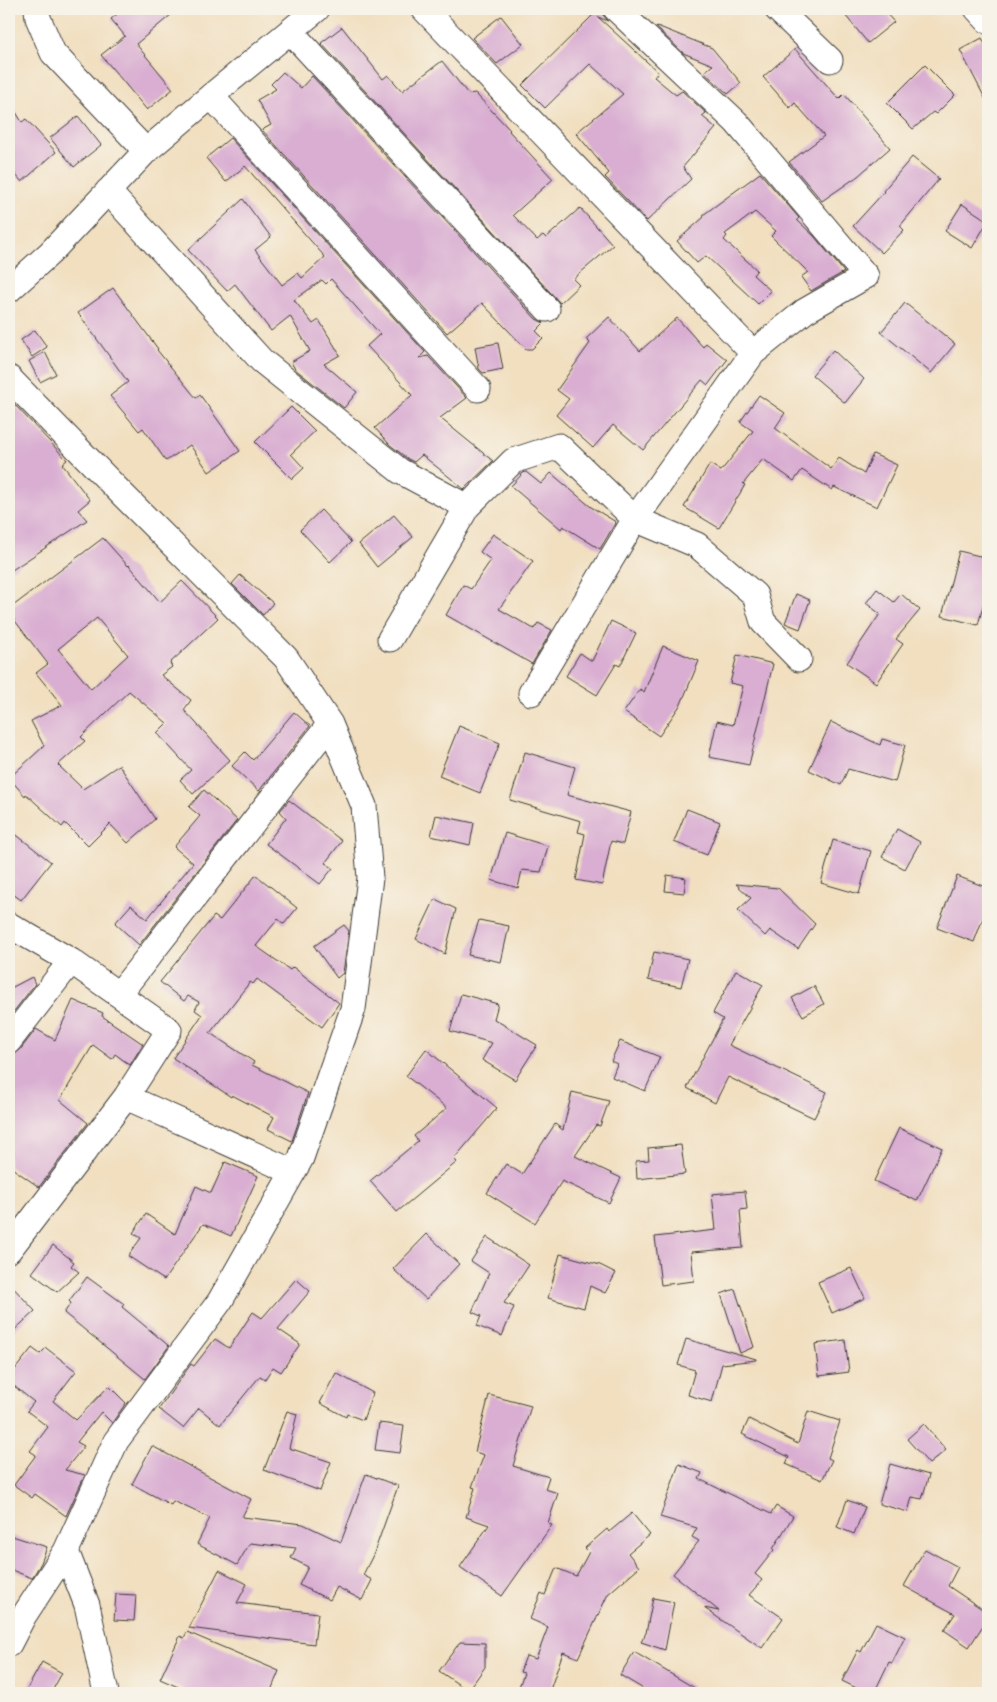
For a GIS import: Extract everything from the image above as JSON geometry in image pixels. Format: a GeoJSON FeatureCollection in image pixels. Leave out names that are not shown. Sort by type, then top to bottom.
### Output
{"type":"FeatureCollection","features":[{"type":"Feature","properties":{"kind":"street"},"geometry":{"type":"LineString","coordinates":[[37,9],[38,18],[53,53],[146,151]]}},
{"type":"Feature","properties":{"kind":"street"},"geometry":{"type":"LineString","coordinates":[[9,290],[50,253],[146,151],[317,9]]}},
{"type":"Feature","properties":{"kind":"street"},"geometry":{"type":"LineString","coordinates":[[424,9],[753,353]]}},
{"type":"Feature","properties":{"kind":"street"},"geometry":{"type":"LineString","coordinates":[[531,693],[634,519],[753,353],[805,311],[866,276],[736,122],[616,9]]}},
{"type":"Feature","properties":{"kind":"street"},"geometry":{"type":"LineString","coordinates":[[777,9],[830,60]]}},
{"type":"Feature","properties":{"kind":"street"},"geometry":{"type":"LineString","coordinates":[[976,9],[988,21]]}},
{"type":"Feature","properties":{"kind":"street"},"geometry":{"type":"LineString","coordinates":[[290,31],[547,309]]}},
{"type":"Feature","properties":{"kind":"street"},"geometry":{"type":"LineString","coordinates":[[211,96],[478,389]]}},
{"type":"Feature","properties":{"kind":"street"},"geometry":{"type":"LineString","coordinates":[[108,191],[262,361],[400,471],[466,507]]}},
{"type":"Feature","properties":{"kind":"street"},"geometry":{"type":"LineString","coordinates":[[9,378],[286,658],[330,724],[364,806],[370,878],[353,1009],[301,1158],[220,1301],[116,1441],[66,1551],[23,1617],[9,1644]]}},
{"type":"Feature","properties":{"kind":"street"},"geometry":{"type":"LineString","coordinates":[[390,639],[466,507],[513,461],[559,446],[634,519],[697,545],[755,595],[763,622],[799,659]]}},
{"type":"Feature","properties":{"kind":"street"},"geometry":{"type":"LineString","coordinates":[[119,994],[330,724]]}},
{"type":"Feature","properties":{"kind":"street"},"geometry":{"type":"LineString","coordinates":[[9,925],[72,961],[169,1030],[126,1096],[9,1250]]}},
{"type":"Feature","properties":{"kind":"street"},"geometry":{"type":"LineString","coordinates":[[9,1041],[72,961]]}},
{"type":"Feature","properties":{"kind":"street"},"geometry":{"type":"LineString","coordinates":[[126,1096],[293,1172]]}},
{"type":"Feature","properties":{"kind":"street"},"geometry":{"type":"LineString","coordinates":[[66,1551],[86,1605],[106,1693]]}},
{"type":"Feature","properties":{"kind":"building"},"geometry":{"type":"Polygon","coordinates":[[[123,9],[178,9],[136,44],[173,89],[147,110],[101,55],[125,36],[111,19],[123,9]]]}},
{"type":"Feature","properties":{"kind":"building"},"geometry":{"type":"Polygon","coordinates":[[[579,9],[602,9],[602,14],[608,21],[598,17],[658,72],[654,77],[676,95],[682,91],[706,113],[702,116],[716,128],[683,167],[691,179],[647,221],[605,177],[609,173],[576,133],[623,94],[590,64],[545,108],[522,85],[593,15],[579,9]]]}},
{"type":"Feature","properties":{"kind":"building"},"geometry":{"type":"Polygon","coordinates":[[[840,9],[882,9],[894,22],[868,43],[840,9]]]}},
{"type":"Feature","properties":{"kind":"building"},"geometry":{"type":"Polygon","coordinates":[[[501,16],[523,44],[497,64],[472,38],[501,16]]]}},
{"type":"Feature","properties":{"kind":"building"},"geometry":{"type":"Polygon","coordinates":[[[657,26],[712,48],[741,83],[728,94],[704,72],[713,65],[683,53],[657,26]]]}},
{"type":"Feature","properties":{"kind":"building"},"geometry":{"type":"Polygon","coordinates":[[[342,27],[383,79],[388,75],[402,91],[442,61],[468,94],[475,93],[510,130],[553,179],[513,215],[537,240],[543,235],[546,238],[580,208],[613,245],[573,279],[579,285],[560,303],[321,43],[342,27]]]}},
{"type":"Feature","properties":{"kind":"building"},"geometry":{"type":"Polygon","coordinates":[[[982,38],[988,50],[988,104],[960,50],[982,38]]]}},
{"type":"Feature","properties":{"kind":"building"},"geometry":{"type":"Polygon","coordinates":[[[795,49],[839,99],[844,94],[890,148],[858,176],[822,201],[789,162],[824,136],[795,103],[790,108],[763,77],[795,49]]]}},
{"type":"Feature","properties":{"kind":"building"},"geometry":{"type":"Polygon","coordinates":[[[925,65],[955,95],[936,114],[933,112],[913,129],[887,103],[925,65]]]}},
{"type":"Feature","properties":{"kind":"building"},"geometry":{"type":"Polygon","coordinates":[[[283,72],[301,88],[312,76],[536,319],[544,323],[536,331],[543,338],[532,349],[526,349],[482,303],[447,333],[262,130],[271,125],[257,100],[276,89],[271,84],[283,72]]]}},
{"type":"Feature","properties":{"kind":"building"},"geometry":{"type":"Polygon","coordinates":[[[9,101],[22,122],[26,119],[56,152],[22,182],[9,167],[9,101]]]}},
{"type":"Feature","properties":{"kind":"building"},"geometry":{"type":"Polygon","coordinates":[[[78,116],[101,145],[74,167],[50,138],[78,116]]]}},
{"type":"Feature","properties":{"kind":"building"},"geometry":{"type":"Polygon","coordinates":[[[230,138],[425,352],[419,358],[428,356],[467,398],[440,418],[493,461],[464,489],[422,455],[414,462],[408,459],[389,444],[375,428],[412,395],[367,346],[380,334],[331,279],[326,284],[322,280],[294,300],[313,324],[319,320],[340,355],[324,364],[357,392],[344,408],[295,369],[291,362],[310,351],[290,316],[271,331],[235,284],[227,291],[188,250],[243,199],[271,237],[255,250],[282,285],[298,273],[302,278],[325,257],[245,166],[226,182],[206,158],[230,138]]]}},
{"type":"Feature","properties":{"kind":"building"},"geometry":{"type":"Polygon","coordinates":[[[912,157],[939,179],[900,226],[904,230],[882,253],[853,226],[912,157]]]}},
{"type":"Feature","properties":{"kind":"building"},"geometry":{"type":"Polygon","coordinates":[[[760,173],[799,218],[797,220],[814,236],[844,272],[811,291],[801,277],[808,272],[771,236],[776,231],[755,212],[725,234],[727,236],[724,240],[757,270],[753,275],[771,291],[758,304],[706,256],[697,263],[677,241],[704,217],[703,215],[760,173]]]}},
{"type":"Feature","properties":{"kind":"building"},"geometry":{"type":"Polygon","coordinates":[[[962,204],[988,221],[972,248],[945,231],[962,204]]]}},
{"type":"Feature","properties":{"kind":"building"},"geometry":{"type":"Polygon","coordinates":[[[113,288],[157,350],[196,398],[200,395],[240,451],[209,472],[190,445],[166,461],[143,428],[139,431],[110,396],[128,382],[78,313],[113,288]]]}},
{"type":"Feature","properties":{"kind":"building"},"geometry":{"type":"Polygon","coordinates":[[[905,303],[955,344],[931,373],[881,332],[905,303]]]}},
{"type":"Feature","properties":{"kind":"building"},"geometry":{"type":"Polygon","coordinates":[[[609,317],[640,351],[677,318],[703,347],[706,343],[727,360],[708,385],[702,380],[643,450],[613,425],[593,448],[556,415],[569,399],[557,390],[590,343],[586,339],[609,317]]]}},
{"type":"Feature","properties":{"kind":"building"},"geometry":{"type":"Polygon","coordinates":[[[35,330],[47,347],[32,357],[21,340],[35,330]]]}},
{"type":"Feature","properties":{"kind":"building"},"geometry":{"type":"Polygon","coordinates":[[[498,343],[503,369],[483,373],[479,369],[475,347],[498,343]]]}},
{"type":"Feature","properties":{"kind":"building"},"geometry":{"type":"Polygon","coordinates":[[[833,350],[864,379],[845,403],[812,375],[833,350]]]}},
{"type":"Feature","properties":{"kind":"building"},"geometry":{"type":"Polygon","coordinates":[[[45,352],[56,374],[40,382],[29,361],[45,352]]]}},
{"type":"Feature","properties":{"kind":"building"},"geometry":{"type":"Polygon","coordinates":[[[759,395],[785,413],[775,428],[831,469],[839,458],[864,474],[873,454],[897,465],[877,507],[834,487],[832,490],[802,470],[794,481],[763,459],[743,484],[745,485],[719,528],[684,507],[710,464],[721,471],[753,431],[740,422],[759,395]]]}},
{"type":"Feature","properties":{"kind":"building"},"geometry":{"type":"Polygon","coordinates":[[[14,404],[67,460],[62,464],[90,500],[78,510],[87,520],[9,572],[9,407],[14,404]]]}},
{"type":"Feature","properties":{"kind":"building"},"geometry":{"type":"Polygon","coordinates":[[[291,407],[315,431],[291,454],[304,468],[292,479],[255,442],[291,407]]]}},
{"type":"Feature","properties":{"kind":"building"},"geometry":{"type":"Polygon","coordinates":[[[526,472],[541,484],[551,473],[591,507],[616,522],[600,549],[563,526],[561,529],[511,486],[526,472]]]}},
{"type":"Feature","properties":{"kind":"building"},"geometry":{"type":"Polygon","coordinates":[[[321,510],[351,542],[330,562],[300,530],[321,510]]]}},
{"type":"Feature","properties":{"kind":"building"},"geometry":{"type":"Polygon","coordinates":[[[394,515],[413,537],[377,567],[359,544],[394,515]]]}},
{"type":"Feature","properties":{"kind":"building"},"geometry":{"type":"Polygon","coordinates":[[[493,534],[533,561],[499,609],[534,629],[538,623],[552,630],[532,664],[446,615],[463,585],[471,589],[491,560],[480,552],[493,534]]]}},
{"type":"Feature","properties":{"kind":"building"},"geometry":{"type":"Polygon","coordinates":[[[103,538],[160,602],[182,581],[218,618],[170,663],[172,667],[161,675],[191,700],[184,710],[230,760],[193,794],[180,780],[191,770],[157,733],[167,723],[129,691],[81,737],[85,741],[58,765],[83,789],[119,765],[155,819],[128,843],[110,824],[88,846],[65,823],[62,827],[26,794],[25,796],[9,778],[44,746],[31,721],[62,705],[36,673],[48,664],[9,613],[9,609],[103,538]],[[97,618],[58,649],[91,689],[128,655],[97,618]]]}},
{"type":"Feature","properties":{"kind":"building"},"geometry":{"type":"Polygon","coordinates":[[[959,551],[988,558],[988,587],[978,625],[942,616],[959,551]]]}},
{"type":"Feature","properties":{"kind":"building"},"geometry":{"type":"Polygon","coordinates":[[[240,575],[273,603],[263,615],[232,584],[240,575]]]}},
{"type":"Feature","properties":{"kind":"building"},"geometry":{"type":"Polygon","coordinates":[[[877,589],[894,602],[901,594],[920,610],[896,639],[903,644],[876,683],[847,663],[880,614],[866,603],[877,589]]]}},
{"type":"Feature","properties":{"kind":"building"},"geometry":{"type":"Polygon","coordinates":[[[796,594],[810,600],[800,629],[785,623],[796,594]]]}},
{"type":"Feature","properties":{"kind":"building"},"geometry":{"type":"Polygon","coordinates":[[[611,621],[636,633],[620,666],[616,664],[597,695],[566,676],[580,653],[592,661],[611,621]]]}},
{"type":"Feature","properties":{"kind":"building"},"geometry":{"type":"Polygon","coordinates":[[[663,646],[699,661],[681,704],[659,736],[624,712],[640,689],[644,692],[663,646]]]}},
{"type":"Feature","properties":{"kind":"building"},"geometry":{"type":"Polygon","coordinates":[[[737,655],[773,664],[749,765],[709,757],[717,721],[733,725],[743,686],[730,683],[737,655]]]}},
{"type":"Feature","properties":{"kind":"building"},"geometry":{"type":"Polygon","coordinates":[[[294,712],[310,726],[259,791],[232,766],[245,752],[253,760],[294,712]]]}},
{"type":"Feature","properties":{"kind":"building"},"geometry":{"type":"Polygon","coordinates":[[[831,722],[880,745],[882,739],[905,745],[895,782],[848,769],[841,785],[809,770],[831,722]]]}},
{"type":"Feature","properties":{"kind":"building"},"geometry":{"type":"Polygon","coordinates":[[[459,726],[500,743],[480,793],[439,776],[459,726]]]}},
{"type":"Feature","properties":{"kind":"building"},"geometry":{"type":"Polygon","coordinates":[[[525,752],[575,767],[567,795],[631,812],[623,844],[611,841],[602,885],[576,880],[585,834],[578,832],[581,821],[510,800],[525,752]]]}},
{"type":"Feature","properties":{"kind":"building"},"geometry":{"type":"Polygon","coordinates":[[[204,790],[237,820],[139,945],[115,923],[131,905],[147,919],[193,863],[174,847],[200,816],[189,807],[204,790]]]}},
{"type":"Feature","properties":{"kind":"building"},"geometry":{"type":"Polygon","coordinates":[[[289,800],[342,841],[325,863],[333,868],[320,884],[266,844],[286,818],[280,811],[289,800]]]}},
{"type":"Feature","properties":{"kind":"building"},"geometry":{"type":"Polygon","coordinates":[[[687,809],[720,822],[707,855],[674,842],[687,809]]]}},
{"type":"Feature","properties":{"kind":"building"},"geometry":{"type":"Polygon","coordinates":[[[436,815],[474,823],[470,845],[431,836],[436,815]]]}},
{"type":"Feature","properties":{"kind":"building"},"geometry":{"type":"Polygon","coordinates":[[[9,829],[51,862],[21,900],[9,891],[9,829]]]}},
{"type":"Feature","properties":{"kind":"building"},"geometry":{"type":"Polygon","coordinates":[[[897,829],[920,842],[905,869],[882,857],[897,829]]]}},
{"type":"Feature","properties":{"kind":"building"},"geometry":{"type":"Polygon","coordinates":[[[505,833],[548,846],[541,872],[522,870],[518,888],[491,880],[505,833]]]}},
{"type":"Feature","properties":{"kind":"building"},"geometry":{"type":"Polygon","coordinates":[[[833,840],[871,851],[859,894],[821,883],[833,840]]]}},
{"type":"Feature","properties":{"kind":"building"},"geometry":{"type":"Polygon","coordinates":[[[256,875],[297,908],[284,924],[278,919],[256,946],[290,970],[293,967],[339,1003],[322,1027],[257,979],[253,984],[250,982],[210,1033],[254,1062],[252,1065],[308,1093],[292,1141],[268,1129],[274,1117],[232,1095],[231,1097],[173,1058],[202,1015],[195,1010],[199,1002],[188,996],[184,1001],[160,982],[214,916],[220,920],[256,875]]]}},
{"type":"Feature","properties":{"kind":"building"},"geometry":{"type":"Polygon","coordinates":[[[667,875],[686,878],[684,893],[665,891],[667,875]]]}},
{"type":"Feature","properties":{"kind":"building"},"geometry":{"type":"Polygon","coordinates":[[[957,876],[988,888],[988,905],[974,942],[937,928],[957,876]]]}},
{"type":"Feature","properties":{"kind":"building"},"geometry":{"type":"Polygon","coordinates":[[[736,884],[778,888],[815,924],[798,949],[770,930],[765,936],[738,910],[751,898],[736,884]]]}},
{"type":"Feature","properties":{"kind":"building"},"geometry":{"type":"Polygon","coordinates":[[[435,899],[456,909],[445,954],[416,939],[435,899]]]}},
{"type":"Feature","properties":{"kind":"building"},"geometry":{"type":"Polygon","coordinates":[[[479,920],[509,926],[501,962],[468,955],[479,920]]]}},
{"type":"Feature","properties":{"kind":"building"},"geometry":{"type":"Polygon","coordinates":[[[344,925],[349,931],[343,973],[337,978],[314,946],[344,925]]]}},
{"type":"Feature","properties":{"kind":"building"},"geometry":{"type":"Polygon","coordinates":[[[654,952],[688,959],[681,987],[648,980],[654,952]]]}},
{"type":"Feature","properties":{"kind":"building"},"geometry":{"type":"Polygon","coordinates":[[[736,970],[763,985],[729,1045],[827,1092],[814,1118],[728,1077],[715,1103],[687,1088],[723,1019],[713,1013],[736,970]]]}},
{"type":"Feature","properties":{"kind":"building"},"geometry":{"type":"Polygon","coordinates":[[[32,977],[35,984],[15,1010],[10,1013],[12,1014],[9,1018],[9,989],[32,977]]]}},
{"type":"Feature","properties":{"kind":"building"},"geometry":{"type":"Polygon","coordinates":[[[814,986],[824,1004],[803,1016],[792,998],[814,986]]]}},
{"type":"Feature","properties":{"kind":"building"},"geometry":{"type":"Polygon","coordinates":[[[461,994],[498,1004],[494,1019],[537,1045],[515,1080],[482,1060],[492,1043],[450,1031],[461,994]]]}},
{"type":"Feature","properties":{"kind":"building"},"geometry":{"type":"Polygon","coordinates":[[[73,1000],[103,1013],[102,1016],[143,1044],[130,1065],[115,1054],[112,1059],[93,1045],[60,1100],[88,1123],[39,1187],[9,1166],[9,1055],[15,1054],[20,1050],[36,1029],[55,1040],[73,1000]]]}},
{"type":"Feature","properties":{"kind":"building"},"geometry":{"type":"Polygon","coordinates":[[[620,1041],[660,1057],[645,1091],[612,1077],[617,1064],[611,1061],[620,1041]]]}},
{"type":"Feature","properties":{"kind":"building"},"geometry":{"type":"Polygon","coordinates":[[[426,1049],[497,1108],[454,1159],[457,1162],[397,1212],[370,1181],[418,1141],[414,1136],[447,1108],[406,1076],[426,1049]]]}},
{"type":"Feature","properties":{"kind":"building"},"geometry":{"type":"Polygon","coordinates":[[[572,1092],[609,1101],[600,1126],[596,1125],[575,1156],[621,1178],[609,1203],[562,1181],[535,1223],[487,1193],[506,1164],[522,1174],[555,1124],[563,1130],[572,1092]]]}},
{"type":"Feature","properties":{"kind":"building"},"geometry":{"type":"Polygon","coordinates":[[[899,1128],[942,1148],[917,1201],[874,1181],[899,1128]]]}},
{"type":"Feature","properties":{"kind":"building"},"geometry":{"type":"Polygon","coordinates":[[[681,1145],[685,1174],[637,1179],[636,1161],[649,1160],[648,1148],[681,1145]]]}},
{"type":"Feature","properties":{"kind":"building"},"geometry":{"type":"Polygon","coordinates":[[[225,1162],[258,1176],[231,1236],[203,1224],[164,1280],[128,1256],[141,1238],[133,1233],[146,1214],[175,1234],[196,1186],[211,1193],[225,1162]]]}},
{"type":"Feature","properties":{"kind":"building"},"geometry":{"type":"Polygon","coordinates":[[[745,1191],[747,1209],[740,1210],[743,1248],[691,1252],[694,1281],[661,1285],[655,1237],[716,1230],[712,1194],[745,1191]]]}},
{"type":"Feature","properties":{"kind":"building"},"geometry":{"type":"Polygon","coordinates":[[[427,1234],[459,1264],[426,1299],[393,1269],[427,1234]]]}},
{"type":"Feature","properties":{"kind":"building"},"geometry":{"type":"Polygon","coordinates":[[[487,1237],[529,1265],[504,1303],[514,1307],[502,1336],[477,1326],[481,1316],[472,1312],[489,1273],[471,1261],[487,1237]]]}},
{"type":"Feature","properties":{"kind":"building"},"geometry":{"type":"Polygon","coordinates":[[[53,1245],[74,1262],[71,1266],[79,1272],[57,1292],[32,1273],[53,1245]]]}},
{"type":"Feature","properties":{"kind":"building"},"geometry":{"type":"Polygon","coordinates":[[[560,1254],[600,1265],[616,1273],[605,1293],[590,1286],[584,1308],[548,1298],[560,1254]]]}},
{"type":"Feature","properties":{"kind":"building"},"geometry":{"type":"Polygon","coordinates":[[[851,1268],[865,1298],[832,1313],[818,1282],[851,1268]]]}},
{"type":"Feature","properties":{"kind":"building"},"geometry":{"type":"Polygon","coordinates":[[[87,1277],[124,1304],[122,1307],[169,1346],[145,1379],[64,1313],[71,1303],[69,1301],[87,1277]]]}},
{"type":"Feature","properties":{"kind":"building"},"geometry":{"type":"Polygon","coordinates":[[[296,1279],[310,1291],[278,1329],[300,1344],[281,1372],[273,1367],[265,1379],[260,1376],[220,1425],[199,1408],[183,1428],[159,1409],[191,1364],[194,1366],[215,1339],[229,1348],[253,1312],[262,1318],[296,1279]]]}},
{"type":"Feature","properties":{"kind":"building"},"geometry":{"type":"Polygon","coordinates":[[[9,1283],[35,1311],[9,1335],[9,1283]]]}},
{"type":"Feature","properties":{"kind":"building"},"geometry":{"type":"Polygon","coordinates":[[[735,1289],[754,1347],[740,1353],[721,1294],[735,1289]]]}},
{"type":"Feature","properties":{"kind":"building"},"geometry":{"type":"Polygon","coordinates":[[[686,1339],[756,1360],[722,1364],[712,1402],[688,1395],[695,1370],[678,1365],[686,1339]]]}},
{"type":"Feature","properties":{"kind":"building"},"geometry":{"type":"Polygon","coordinates":[[[845,1340],[849,1372],[819,1376],[815,1344],[845,1340]]]}},
{"type":"Feature","properties":{"kind":"building"},"geometry":{"type":"Polygon","coordinates":[[[32,1348],[40,1354],[46,1348],[76,1371],[53,1401],[76,1420],[109,1386],[126,1403],[112,1423],[101,1412],[77,1442],[84,1446],[65,1470],[85,1475],[66,1516],[35,1494],[32,1498],[14,1485],[36,1455],[30,1451],[48,1427],[27,1411],[34,1402],[9,1382],[9,1377],[32,1348]]]}},
{"type":"Feature","properties":{"kind":"building"},"geometry":{"type":"Polygon","coordinates":[[[336,1373],[373,1393],[363,1420],[347,1414],[346,1417],[320,1403],[336,1373]]]}},
{"type":"Feature","properties":{"kind":"building"},"geometry":{"type":"Polygon","coordinates":[[[489,1395],[531,1406],[513,1466],[549,1477],[545,1489],[558,1493],[548,1523],[552,1525],[502,1596],[460,1567],[489,1525],[466,1517],[475,1488],[472,1487],[484,1455],[475,1452],[489,1395]]]}},
{"type":"Feature","properties":{"kind":"building"},"geometry":{"type":"Polygon","coordinates":[[[287,1411],[297,1414],[289,1448],[331,1462],[320,1491],[264,1470],[287,1411]]]}},
{"type":"Feature","properties":{"kind":"building"},"geometry":{"type":"Polygon","coordinates":[[[808,1411],[840,1421],[828,1458],[832,1460],[822,1480],[786,1464],[789,1457],[742,1434],[749,1419],[798,1444],[808,1411]]]}},
{"type":"Feature","properties":{"kind":"building"},"geometry":{"type":"Polygon","coordinates":[[[379,1423],[404,1426],[400,1453],[375,1450],[379,1423]]]}},
{"type":"Feature","properties":{"kind":"building"},"geometry":{"type":"Polygon","coordinates":[[[924,1424],[946,1450],[929,1464],[907,1439],[924,1424]]]}},
{"type":"Feature","properties":{"kind":"building"},"geometry":{"type":"Polygon","coordinates":[[[152,1446],[251,1499],[242,1517],[303,1524],[341,1542],[366,1474],[398,1486],[374,1553],[363,1575],[372,1580],[362,1600],[337,1587],[330,1600],[299,1585],[308,1567],[291,1558],[296,1548],[250,1543],[237,1565],[197,1544],[210,1518],[173,1501],[171,1505],[132,1484],[152,1446]]]}},
{"type":"Feature","properties":{"kind":"building"},"geometry":{"type":"Polygon","coordinates":[[[679,1464],[702,1473],[699,1479],[771,1514],[776,1506],[793,1516],[774,1550],[755,1574],[762,1580],[749,1595],[783,1618],[762,1648],[704,1608],[719,1611],[673,1574],[699,1541],[692,1537],[697,1528],[660,1517],[679,1464]]]}},
{"type":"Feature","properties":{"kind":"building"},"geometry":{"type":"Polygon","coordinates":[[[890,1464],[929,1475],[922,1499],[912,1497],[908,1512],[879,1504],[890,1464]]]}},
{"type":"Feature","properties":{"kind":"building"},"geometry":{"type":"Polygon","coordinates":[[[847,1500],[865,1507],[854,1534],[837,1527],[847,1500]]]}},
{"type":"Feature","properties":{"kind":"building"},"geometry":{"type":"Polygon","coordinates":[[[632,1513],[650,1535],[628,1553],[639,1567],[608,1594],[578,1658],[563,1652],[549,1693],[537,1693],[519,1687],[524,1673],[520,1672],[526,1656],[536,1659],[548,1627],[530,1619],[541,1593],[545,1595],[556,1568],[576,1576],[589,1552],[585,1548],[607,1529],[609,1532],[632,1513]]]}},
{"type":"Feature","properties":{"kind":"building"},"geometry":{"type":"Polygon","coordinates":[[[9,1535],[47,1547],[41,1563],[32,1578],[9,1569],[9,1535]]]}},
{"type":"Feature","properties":{"kind":"building"},"geometry":{"type":"Polygon","coordinates":[[[925,1549],[958,1567],[948,1586],[988,1613],[988,1618],[969,1647],[944,1630],[955,1614],[904,1586],[925,1549]]]}},
{"type":"Feature","properties":{"kind":"building"},"geometry":{"type":"Polygon","coordinates":[[[219,1570],[247,1584],[237,1603],[318,1613],[314,1644],[189,1628],[219,1570]]]}},
{"type":"Feature","properties":{"kind":"building"},"geometry":{"type":"Polygon","coordinates":[[[116,1594],[136,1595],[134,1621],[114,1620],[116,1594]]]}},
{"type":"Feature","properties":{"kind":"building"},"geometry":{"type":"Polygon","coordinates":[[[653,1598],[674,1602],[665,1650],[641,1642],[646,1633],[653,1598]]]}},
{"type":"Feature","properties":{"kind":"building"},"geometry":{"type":"Polygon","coordinates":[[[876,1623],[905,1637],[892,1663],[889,1662],[874,1693],[867,1693],[842,1681],[858,1650],[861,1652],[876,1623]]]}},
{"type":"Feature","properties":{"kind":"building"},"geometry":{"type":"Polygon","coordinates":[[[187,1632],[279,1671],[270,1693],[192,1693],[160,1679],[180,1636],[184,1638],[187,1632]]]}},
{"type":"Feature","properties":{"kind":"building"},"geometry":{"type":"Polygon","coordinates":[[[460,1642],[485,1643],[485,1667],[468,1691],[439,1671],[460,1642]]]}},
{"type":"Feature","properties":{"kind":"building"},"geometry":{"type":"Polygon","coordinates":[[[634,1652],[703,1693],[650,1693],[620,1675],[634,1652]]]}},
{"type":"Feature","properties":{"kind":"building"},"geometry":{"type":"Polygon","coordinates":[[[42,1662],[62,1673],[51,1693],[25,1693],[42,1662]]]}}]}
